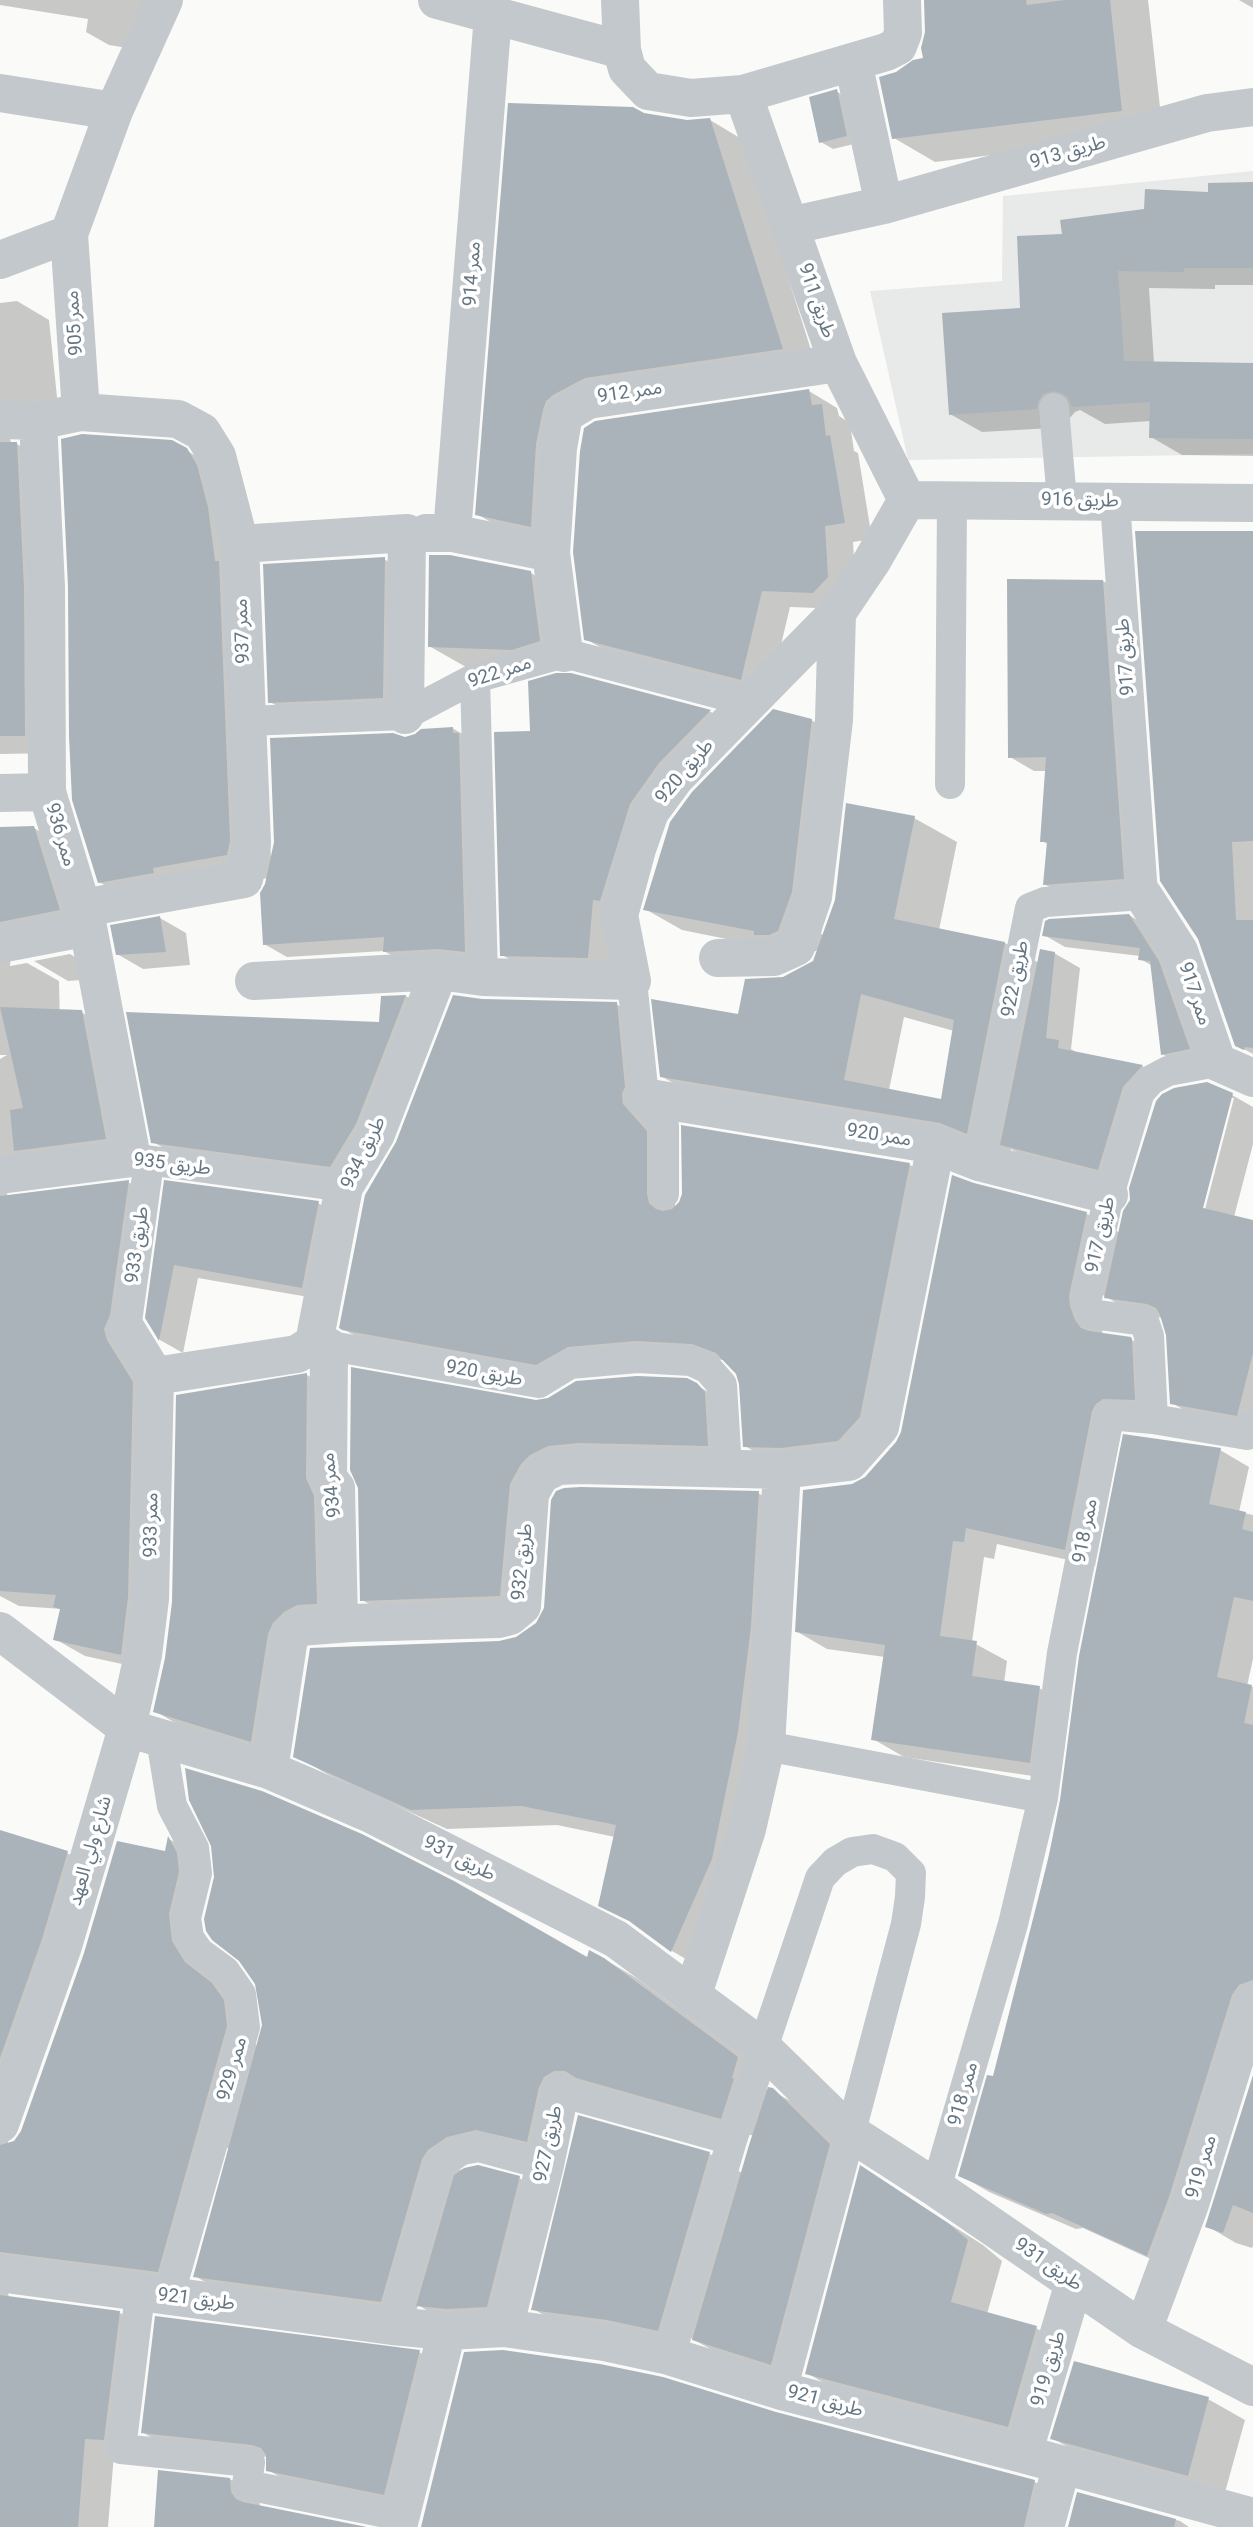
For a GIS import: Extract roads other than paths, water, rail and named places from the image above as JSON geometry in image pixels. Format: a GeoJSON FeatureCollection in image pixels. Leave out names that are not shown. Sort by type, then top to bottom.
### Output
{"type":"FeatureCollection","features":[{"type":"Feature","properties":{"kind":"street","name":"ممر 905"},"geometry":{"type":"LineString","coordinates":[[81,412],[69,233],[114,111],[164,0]]}},
{"type":"Feature","properties":{"kind":"street"},"geometry":{"type":"LineString","coordinates":[[437,0],[622,50]]}},
{"type":"Feature","properties":{"kind":"street"},"geometry":{"type":"LineString","coordinates":[[620,0],[622,50],[627,69],[648,91],[691,98],[743,94],[898,46],[903,33],[902,0]]}},
{"type":"Feature","properties":{"kind":"street","name":"ممر 914"},"geometry":{"type":"LineString","coordinates":[[452,533],[493,15]]}},
{"type":"Feature","properties":{"kind":"street"},"geometry":{"type":"LineString","coordinates":[[853,62],[884,205]]}},
{"type":"Feature","properties":{"kind":"street"},"geometry":{"type":"LineString","coordinates":[[0,93],[114,111]]}},
{"type":"Feature","properties":{"kind":"street","name":"طريق 911"},"geometry":{"type":"LineString","coordinates":[[743,94],[838,363],[907,500]]}},
{"type":"Feature","properties":{"kind":"street","name":"طريق 913"},"geometry":{"type":"LineString","coordinates":[[789,226],[884,205],[1207,113],[1253,107]]}},
{"type":"Feature","properties":{"kind":"street"},"geometry":{"type":"LineString","coordinates":[[0,260],[69,233]]}},
{"type":"Feature","properties":{"kind":"street","name":"ممر 912"},"geometry":{"type":"LineString","coordinates":[[564,653],[551,553],[558,448],[564,414],[588,400],[838,363]]}},
{"type":"Feature","properties":{"kind":"street","name":"ممر 937"},"geometry":{"type":"LineString","coordinates":[[0,420],[38,421],[81,412],[178,419],[202,432],[216,456],[240,544],[252,843],[244,879],[85,918]]}},
{"type":"Feature","properties":{"kind":"street","name":"ممر 936"},"geometry":{"type":"LineString","coordinates":[[38,421],[46,587],[47,792],[85,918],[141,1160]]}},
{"type":"Feature","properties":{"kind":"street"},"geometry":{"type":"LineString","coordinates":[[753,698],[837,613],[872,561],[907,500]]}},
{"type":"Feature","properties":{"kind":"street","name":"طريق 916"},"geometry":{"type":"LineString","coordinates":[[907,500],[1253,503]]}},
{"type":"Feature","properties":{"kind":"street"},"geometry":{"type":"LineString","coordinates":[[405,715],[407,533]]}},
{"type":"Feature","properties":{"kind":"street"},"geometry":{"type":"LineString","coordinates":[[240,544],[407,533],[452,533],[551,553]]}},
{"type":"Feature","properties":{"kind":"street"},"geometry":{"type":"LineString","coordinates":[[718,958],[774,957],[796,947],[813,897],[834,720],[837,613]]}},
{"type":"Feature","properties":{"kind":"street","name":"طريق 920"},"geometry":{"type":"LineString","coordinates":[[632,981],[619,915],[650,812],[675,778],[753,698]]}},
{"type":"Feature","properties":{"kind":"street"},"geometry":{"type":"LineString","coordinates":[[0,793],[47,792]]}},
{"type":"Feature","properties":{"kind":"street","name":"ممر 917"},"geometry":{"type":"LineString","coordinates":[[1143,895],[1179,951],[1217,1062]]}},
{"type":"Feature","properties":{"kind":"street"},"geometry":{"type":"LineString","coordinates":[[0,944],[85,918]]}},
{"type":"Feature","properties":{"kind":"street"},"geometry":{"type":"LineString","coordinates":[[254,981],[439,971],[483,977],[632,981]]}},
{"type":"Feature","properties":{"kind":"street","name":"طريق 934"},"geometry":{"type":"LineString","coordinates":[[322,1345],[344,1187],[376,1134],[439,971]]}},
{"type":"Feature","properties":{"kind":"street"},"geometry":{"type":"LineString","coordinates":[[1217,1062],[1253,1078]]}},
{"type":"Feature","properties":{"kind":"street","name":"ممر 920"},"geometry":{"type":"LineString","coordinates":[[643,1097],[936,1145],[979,1162],[1110,1195]]}},
{"type":"Feature","properties":{"kind":"street","name":"طريق 932"},"geometry":{"type":"LineString","coordinates":[[269,1770],[289,1638],[299,1627],[498,1619],[510,1616],[522,1606],[530,1494],[540,1475],[558,1466],[581,1465],[782,1470],[849,1462],[880,1427],[936,1145]]}},
{"type":"Feature","properties":{"kind":"street","name":"طريق 935"},"geometry":{"type":"LineString","coordinates":[[0,1174],[141,1160]]}},
{"type":"Feature","properties":{"kind":"street"},"geometry":{"type":"LineString","coordinates":[[126,1329],[155,1376],[297,1354],[322,1345]]}},
{"type":"Feature","properties":{"kind":"street","name":"ممر 934"},"geometry":{"type":"LineString","coordinates":[[322,1345],[328,1478],[336,1488],[339,1624]]}},
{"type":"Feature","properties":{"kind":"street","name":"ممر 933"},"geometry":{"type":"LineString","coordinates":[[144,1733],[143,1655],[150,1599],[155,1376]]}},
{"type":"Feature","properties":{"kind":"street"},"geometry":{"type":"LineString","coordinates":[[692,1997],[747,1829],[766,1746],[782,1470]]}},
{"type":"Feature","properties":{"kind":"street"},"geometry":{"type":"LineString","coordinates":[[0,1631],[144,1733]]}},
{"type":"Feature","properties":{"kind":"street","name":"طريق 931"},"geometry":{"type":"LineString","coordinates":[[144,1733],[269,1770],[371,1814],[616,1940],[763,2048],[849,2132],[936,2188],[1143,2330],[1253,2387]]}},
{"type":"Feature","properties":{"kind":"street","name":"شارع ولي العهد"},"geometry":{"type":"LineString","coordinates":[[0,2124],[9,2066],[63,1946],[144,1733]]}},
{"type":"Feature","properties":{"kind":"street","name":"ممر 919"},"geometry":{"type":"LineString","coordinates":[[1143,2330],[1190,2204],[1253,2001]]}},
{"type":"Feature","properties":{"kind":"street","name":"طريق 927"},"geometry":{"type":"LineString","coordinates":[[504,2328],[545,2165],[560,2092]]}},
{"type":"Feature","properties":{"kind":"street","name":"طريق 921"},"geometry":{"type":"LineString","coordinates":[[0,2273],[392,2326],[447,2331],[504,2328],[604,2342],[669,2356],[782,2391],[1253,2517]]}},
{"type":"Feature","properties":{"kind":"street","name":"طريق 919"},"geometry":{"type":"LineString","coordinates":[[1023,2454],[1074,2283]]}},
{"type":"Feature","properties":{"kind":"street"},"geometry":{"type":"LineString","coordinates":[[400,2522],[447,2331]]}},
{"type":"Feature","properties":{"kind":"street"},"geometry":{"type":"LineString","coordinates":[[1045,2527],[1062,2465]]}},
{"type":"Feature","properties":{"kind":"lane"},"geometry":{"type":"LineString","coordinates":[[1054,408],[1062,500]]}},
{"type":"Feature","properties":{"kind":"lane"},"geometry":{"type":"LineString","coordinates":[[950,784],[951,500]]}},
{"type":"Feature","properties":{"kind":"lane","name":"طريق 917"},"geometry":{"type":"LineString","coordinates":[[1115,502],[1143,895]]}},
{"type":"Feature","properties":{"kind":"lane"},"geometry":{"type":"LineString","coordinates":[[564,653],[731,697],[753,698]]}},
{"type":"Feature","properties":{"kind":"lane","name":"ممر 922"},"geometry":{"type":"LineString","coordinates":[[246,721],[405,715],[475,678],[564,653]]}},
{"type":"Feature","properties":{"kind":"lane"},"geometry":{"type":"LineString","coordinates":[[475,678],[483,977]]}},
{"type":"Feature","properties":{"kind":"lane","name":"طريق 922"},"geometry":{"type":"LineString","coordinates":[[979,1162],[1030,908],[1045,902],[1143,895]]}},
{"type":"Feature","properties":{"kind":"lane","name":"طريق 920"},"geometry":{"type":"LineString","coordinates":[[632,981],[643,1097]]}},
{"type":"Feature","properties":{"kind":"lane","name":"طريق 917"},"geometry":{"type":"LineString","coordinates":[[1153,1419],[1149,1336],[1144,1321],[1091,1314],[1086,1300],[1110,1195],[1140,1092],[1151,1080],[1168,1071],[1217,1062]]}},
{"type":"Feature","properties":{"kind":"lane"},"geometry":{"type":"LineString","coordinates":[[643,1097],[664,1126],[664,1194]]}},
{"type":"Feature","properties":{"kind":"lane","name":"طريق 935"},"geometry":{"type":"LineString","coordinates":[[141,1160],[344,1187]]}},
{"type":"Feature","properties":{"kind":"lane","name":"طريق 933"},"geometry":{"type":"LineString","coordinates":[[126,1329],[141,1160]]}},
{"type":"Feature","properties":{"kind":"lane","name":"طريق 920"},"geometry":{"type":"LineString","coordinates":[[322,1345],[540,1383],[570,1364],[637,1358],[691,1361],[708,1369],[722,1385],[727,1469]]}},
{"type":"Feature","properties":{"kind":"lane","name":"ممر 918"},"geometry":{"type":"LineString","coordinates":[[936,2188],[1013,1924],[1043,1798],[1062,1653],[1109,1415],[1153,1419],[1247,1435],[1253,1424]]}},
{"type":"Feature","properties":{"kind":"lane","name":"ممر 929"},"geometry":{"type":"LineString","coordinates":[[144,1733],[172,1806],[194,1848],[197,1873],[186,1918],[189,1938],[199,1952],[225,1971],[241,1994],[245,2027],[154,2295],[121,2449],[250,2462],[247,2484],[400,2522]]}},
{"type":"Feature","properties":{"kind":"lane"},"geometry":{"type":"LineString","coordinates":[[766,1746],[1043,1798]]}},
{"type":"Feature","properties":{"kind":"lane"},"geometry":{"type":"LineString","coordinates":[[669,2356],[732,2140],[820,1878],[835,1861],[852,1852],[873,1849],[895,1857],[911,1873],[906,1924],[782,2391]]}},
{"type":"Feature","properties":{"kind":"lane","name":"طريق 927"},"geometry":{"type":"LineString","coordinates":[[560,2092],[732,2140]]}},
{"type":"Feature","properties":{"kind":"lane"},"geometry":{"type":"LineString","coordinates":[[392,2326],[439,2164],[457,2151],[479,2147],[545,2165]]}}]}
